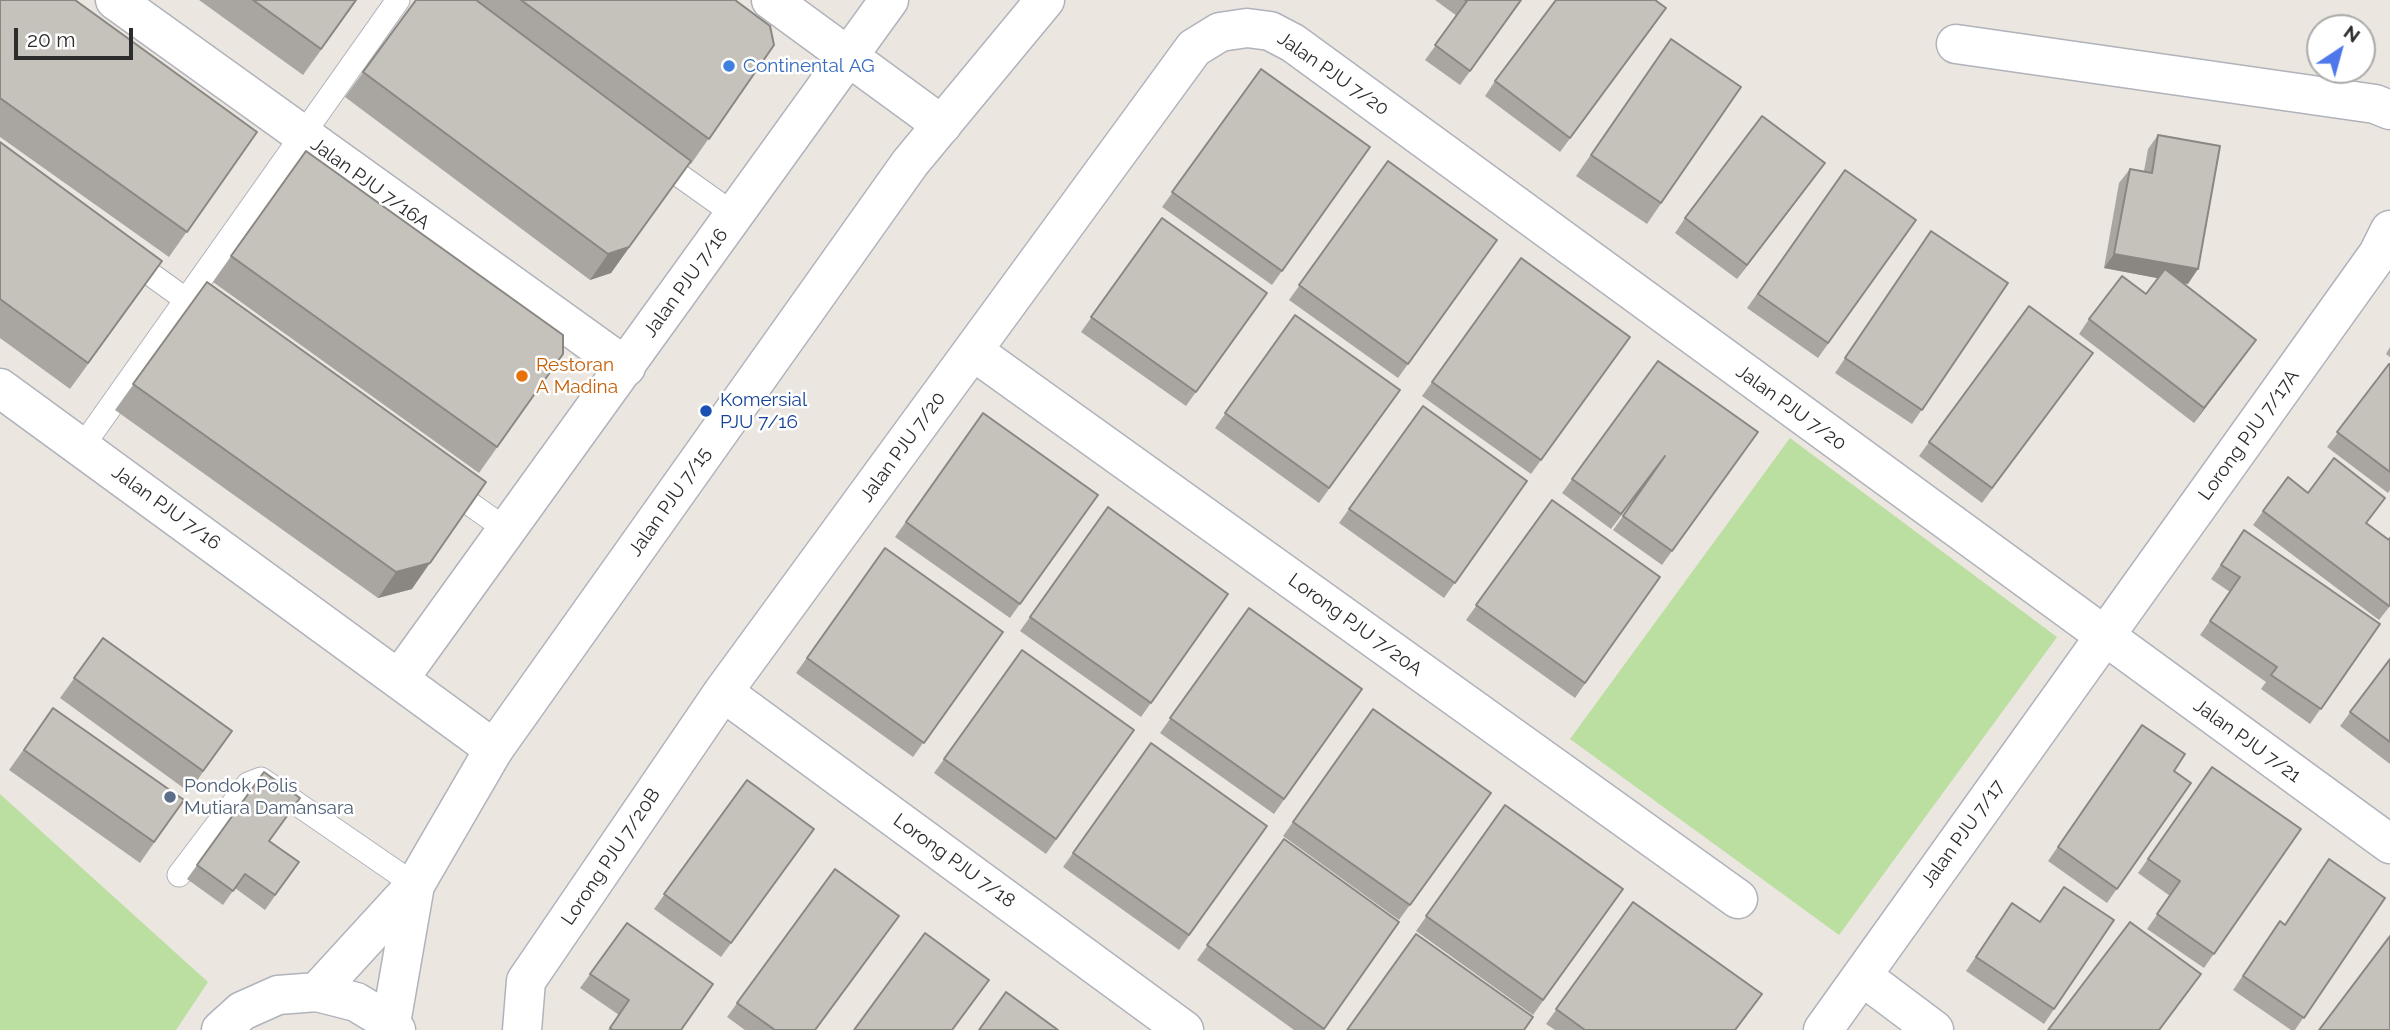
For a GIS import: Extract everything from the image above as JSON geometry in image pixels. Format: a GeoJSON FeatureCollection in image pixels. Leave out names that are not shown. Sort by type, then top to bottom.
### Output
{"type":"FeatureCollection","features":[{"type":"Feature","properties":{"kind":"street","name":"Jalan PJU 7/16A"},"geometry":{"type":"LineString","coordinates":[[115,0],[626,367]]}},
{"type":"Feature","properties":{"kind":"street"},"geometry":{"type":"LineString","coordinates":[[771,0],[942,125]]}},
{"type":"Feature","properties":{"kind":"street","name":"Jalan PJU 7/16"},"geometry":{"type":"LineString","coordinates":[[399,680],[889,0]]}},
{"type":"Feature","properties":{"kind":"street","name":"Jalan PJU 7/15"},"geometry":{"type":"LineString","coordinates":[[317,992],[415,885],[494,749],[910,163],[1045,0]]}},
{"type":"Feature","properties":{"kind":"street","name":"Jalan PJU 7/20"},"geometry":{"type":"LineString","coordinates":[[723,692],[1194,48],[1220,32],[1247,28],[1270,31],[1293,43],[2104,638]]}},
{"type":"Feature","properties":{"kind":"street"},"geometry":{"type":"LineString","coordinates":[[1956,44],[2375,104],[2390,110]]}},
{"type":"Feature","properties":{"kind":"street","name":"Lorong PJU 7/17A"},"geometry":{"type":"LineString","coordinates":[[2104,638],[2378,254],[2390,230]]}},
{"type":"Feature","properties":{"kind":"street","name":"Lorong PJU 7/20A"},"geometry":{"type":"LineString","coordinates":[[973,351],[1738,899]]}},
{"type":"Feature","properties":{"kind":"street","name":"Jalan PJU 7/16"},"geometry":{"type":"LineString","coordinates":[[0,388],[494,749]]}},
{"type":"Feature","properties":{"kind":"street","name":"Jalan PJU 7/21"},"geometry":{"type":"LineString","coordinates":[[2104,638],[2390,844]]}},
{"type":"Feature","properties":{"kind":"street","name":"Jalan PJU 7/17"},"geometry":{"type":"LineString","coordinates":[[1823,1030],[2104,638]]}},
{"type":"Feature","properties":{"kind":"street","name":"Lorong PJU 7/20B"},"geometry":{"type":"LineString","coordinates":[[522,1030],[526,981],[723,692]]}},
{"type":"Feature","properties":{"kind":"street","name":"Lorong PJU 7/18"},"geometry":{"type":"LineString","coordinates":[[723,692],[1184,1030]]}},
{"type":"Feature","properties":{"kind":"street","name":"Jalan PJU 7/15"},"geometry":{"type":"LineString","coordinates":[[393,1027],[415,885]]}},
{"type":"Feature","properties":{"kind":"street"},"geometry":{"type":"LineString","coordinates":[[1861,976],[1934,1030]]}},
{"type":"Feature","properties":{"kind":"street"},"geometry":{"type":"LineString","coordinates":[[221,1030],[242,1011],[278,995],[317,992],[356,1002],[393,1027]]}},
{"type":"Feature","properties":{"kind":"lane"},"geometry":{"type":"LineString","coordinates":[[82,447],[398,0]]}},
{"type":"Feature","properties":{"kind":"lane"},"geometry":{"type":"LineString","coordinates":[[634,143],[735,215]]}},
{"type":"Feature","properties":{"kind":"lane"},"geometry":{"type":"LineString","coordinates":[[109,245],[230,332]]}},
{"type":"Feature","properties":{"kind":"lane"},"geometry":{"type":"LineString","coordinates":[[429,475],[507,530]]}},
{"type":"Feature","properties":{"kind":"lane"},"geometry":{"type":"LineString","coordinates":[[179,875],[248,784],[261,779],[415,885]]}},
{"type":"Feature","properties":{"kind":"green space"},"geometry":{"type":"Polygon","coordinates":[[[1790,438],[2057,637],[1839,935],[1570,739],[1790,438]]]}},
{"type":"Feature","properties":{"kind":"green space"},"geometry":{"type":"Polygon","coordinates":[[[0,794],[208,982],[176,1030],[0,1030],[0,794]]]}},
{"type":"Feature","properties":{"kind":"building"},"geometry":{"type":"Polygon","coordinates":[[[0,0],[75,0],[257,132],[187,232],[0,98],[0,0]]]}},
{"type":"Feature","properties":{"kind":"building"},"geometry":{"type":"Polygon","coordinates":[[[253,0],[356,0],[321,49],[253,0]]]}},
{"type":"Feature","properties":{"kind":"building"},"geometry":{"type":"Polygon","coordinates":[[[416,0],[476,0],[691,161],[629,247],[608,254],[363,72],[416,0]]]}},
{"type":"Feature","properties":{"kind":"building"},"geometry":{"type":"Polygon","coordinates":[[[521,0],[735,0],[770,26],[774,45],[709,139],[521,0]]]}},
{"type":"Feature","properties":{"kind":"building"},"geometry":{"type":"Polygon","coordinates":[[[1465,0],[1521,0],[1470,71],[1435,45],[1467,1],[1465,0]]]}},
{"type":"Feature","properties":{"kind":"building"},"geometry":{"type":"Polygon","coordinates":[[[1556,0],[1655,0],[1666,8],[1570,138],[1495,81],[1556,0]]]}},
{"type":"Feature","properties":{"kind":"building"},"geometry":{"type":"Polygon","coordinates":[[[1671,39],[1741,87],[1661,203],[1591,155],[1671,39]]]}},
{"type":"Feature","properties":{"kind":"building"},"geometry":{"type":"Polygon","coordinates":[[[1261,69],[1370,147],[1282,271],[1172,192],[1261,69]]]}},
{"type":"Feature","properties":{"kind":"building"},"geometry":{"type":"Polygon","coordinates":[[[1762,116],[1825,163],[1747,265],[1685,218],[1762,116]]]}},
{"type":"Feature","properties":{"kind":"building"},"geometry":{"type":"Polygon","coordinates":[[[2158,135],[2220,146],[2198,269],[2114,254],[2130,169],[2152,173],[2158,135]]]}},
{"type":"Feature","properties":{"kind":"building"},"geometry":{"type":"Polygon","coordinates":[[[0,142],[162,261],[88,363],[0,299],[0,142]]]}},
{"type":"Feature","properties":{"kind":"building"},"geometry":{"type":"Polygon","coordinates":[[[306,151],[563,335],[563,354],[497,447],[231,256],[306,151]]]}},
{"type":"Feature","properties":{"kind":"building"},"geometry":{"type":"Polygon","coordinates":[[[1388,161],[1497,240],[1408,364],[1299,285],[1388,161]]]}},
{"type":"Feature","properties":{"kind":"building"},"geometry":{"type":"Polygon","coordinates":[[[1845,170],[1916,220],[1828,343],[1758,294],[1845,170]]]}},
{"type":"Feature","properties":{"kind":"building"},"geometry":{"type":"Polygon","coordinates":[[[1162,218],[1267,293],[1196,392],[1091,317],[1162,218]]]}},
{"type":"Feature","properties":{"kind":"building"},"geometry":{"type":"Polygon","coordinates":[[[1931,231],[2008,283],[1922,410],[1845,358],[1931,231]]]}},
{"type":"Feature","properties":{"kind":"building"},"geometry":{"type":"Polygon","coordinates":[[[1521,258],[1630,337],[1541,460],[1432,382],[1521,258]]]}},
{"type":"Feature","properties":{"kind":"building"},"geometry":{"type":"Polygon","coordinates":[[[2165,269],[2256,340],[2204,408],[2089,319],[2122,276],[2146,294],[2165,269]]]}},
{"type":"Feature","properties":{"kind":"building"},"geometry":{"type":"Polygon","coordinates":[[[207,282],[486,482],[430,563],[396,572],[133,384],[207,282]]]}},
{"type":"Feature","properties":{"kind":"building"},"geometry":{"type":"Polygon","coordinates":[[[2029,306],[2093,353],[1992,488],[1929,442],[2029,306]]]}},
{"type":"Feature","properties":{"kind":"building"},"geometry":{"type":"Polygon","coordinates":[[[1295,315],[1400,390],[1329,488],[1225,413],[1295,315]]]}},
{"type":"Feature","properties":{"kind":"building"},"geometry":{"type":"Polygon","coordinates":[[[1658,361],[1758,432],[1672,551],[1623,516],[1665,456],[1621,514],[1572,479],[1658,361]]]}},
{"type":"Feature","properties":{"kind":"building"},"geometry":{"type":"Polygon","coordinates":[[[2390,364],[2390,472],[2337,432],[2390,364]]]}},
{"type":"Feature","properties":{"kind":"building"},"geometry":{"type":"Polygon","coordinates":[[[1423,406],[1527,481],[1455,583],[1349,509],[1423,406]]]}},
{"type":"Feature","properties":{"kind":"building"},"geometry":{"type":"Polygon","coordinates":[[[983,413],[1098,495],[1020,604],[906,522],[983,413]]]}},
{"type":"Feature","properties":{"kind":"building"},"geometry":{"type":"Polygon","coordinates":[[[2334,458],[2385,498],[2366,523],[2389,540],[2390,538],[2389,606],[2263,511],[2288,477],[2308,493],[2334,458]]]}},
{"type":"Feature","properties":{"kind":"building"},"geometry":{"type":"Polygon","coordinates":[[[1552,500],[1660,577],[1585,683],[1476,605],[1552,500]]]}},
{"type":"Feature","properties":{"kind":"building"},"geometry":{"type":"Polygon","coordinates":[[[1108,507],[1228,594],[1151,703],[1030,617],[1108,507]]]}},
{"type":"Feature","properties":{"kind":"building"},"geometry":{"type":"Polygon","coordinates":[[[2244,530],[2380,624],[2321,709],[2271,675],[2277,667],[2210,621],[2240,577],[2221,565],[2244,530]]]}},
{"type":"Feature","properties":{"kind":"building"},"geometry":{"type":"Polygon","coordinates":[[[885,548],[1003,632],[924,743],[807,658],[885,548]]]}},
{"type":"Feature","properties":{"kind":"building"},"geometry":{"type":"Polygon","coordinates":[[[1249,608],[1362,689],[1284,799],[1170,718],[1249,608]]]}},
{"type":"Feature","properties":{"kind":"building"},"geometry":{"type":"Polygon","coordinates":[[[103,638],[232,731],[203,771],[74,678],[103,638]]]}},
{"type":"Feature","properties":{"kind":"building"},"geometry":{"type":"Polygon","coordinates":[[[1022,650],[1134,730],[1056,839],[944,759],[1022,650]]]}},
{"type":"Feature","properties":{"kind":"building"},"geometry":{"type":"Polygon","coordinates":[[[2390,659],[2390,742],[2350,712],[2390,659]]]}},
{"type":"Feature","properties":{"kind":"building"},"geometry":{"type":"Polygon","coordinates":[[[53,708],[184,800],[154,842],[24,750],[53,708]]]}},
{"type":"Feature","properties":{"kind":"building"},"geometry":{"type":"Polygon","coordinates":[[[1373,709],[1491,793],[1410,905],[1293,822],[1373,709]]]}},
{"type":"Feature","properties":{"kind":"building"},"geometry":{"type":"Polygon","coordinates":[[[2142,725],[2185,754],[2174,771],[2191,783],[2117,889],[2058,847],[2142,725]]]}},
{"type":"Feature","properties":{"kind":"building"},"geometry":{"type":"Polygon","coordinates":[[[1151,743],[1267,826],[1189,935],[1073,853],[1151,743]]]}},
{"type":"Feature","properties":{"kind":"building"},"geometry":{"type":"Polygon","coordinates":[[[2212,767],[2301,829],[2214,954],[2157,914],[2180,881],[2148,859],[2212,767]]]}},
{"type":"Feature","properties":{"kind":"building"},"geometry":{"type":"Polygon","coordinates":[[[264,772],[300,798],[269,841],[299,862],[275,895],[245,874],[233,891],[197,865],[264,772]]]}},
{"type":"Feature","properties":{"kind":"building"},"geometry":{"type":"Polygon","coordinates":[[[747,780],[814,829],[731,943],[664,894],[747,780]]]}},
{"type":"Feature","properties":{"kind":"building"},"geometry":{"type":"Polygon","coordinates":[[[1505,805],[1623,889],[1543,1000],[1426,916],[1505,805]]]}},
{"type":"Feature","properties":{"kind":"building"},"geometry":{"type":"Polygon","coordinates":[[[1284,839],[1399,922],[1324,1029],[1207,945],[1284,839]]]}},
{"type":"Feature","properties":{"kind":"building"},"geometry":{"type":"Polygon","coordinates":[[[2329,859],[2385,898],[2304,1018],[2243,976],[2280,921],[2285,925],[2329,859]]]}},
{"type":"Feature","properties":{"kind":"building"},"geometry":{"type":"Polygon","coordinates":[[[835,869],[899,916],[815,1030],[775,1030],[737,1003],[835,869]]]}},
{"type":"Feature","properties":{"kind":"building"},"geometry":{"type":"Polygon","coordinates":[[[2064,887],[2114,920],[2054,1009],[1976,957],[2012,903],[2040,922],[2064,887]]]}},
{"type":"Feature","properties":{"kind":"building"},"geometry":{"type":"Polygon","coordinates":[[[1633,902],[1762,994],[1735,1030],[1585,1030],[1556,1009],[1633,902]]]}},
{"type":"Feature","properties":{"kind":"building"},"geometry":{"type":"Polygon","coordinates":[[[2130,922],[2201,974],[2159,1030],[2048,1030],[2130,922]]]}},
{"type":"Feature","properties":{"kind":"building"},"geometry":{"type":"Polygon","coordinates":[[[627,923],[713,984],[681,1030],[610,1028],[629,1000],[590,974],[627,923]]]}},
{"type":"Feature","properties":{"kind":"building"},"geometry":{"type":"Polygon","coordinates":[[[925,933],[989,980],[952,1030],[854,1030],[925,933]]]}},
{"type":"Feature","properties":{"kind":"building"},"geometry":{"type":"Polygon","coordinates":[[[1416,934],[1533,1017],[1524,1030],[1347,1030],[1416,934]]]}},
{"type":"Feature","properties":{"kind":"building"},"geometry":{"type":"Polygon","coordinates":[[[2390,936],[2390,1030],[2319,1030],[2390,936]]]}},
{"type":"Feature","properties":{"kind":"building"},"geometry":{"type":"Polygon","coordinates":[[[1006,992],[1058,1030],[979,1030],[1006,992]]]}},
{"type":"Feature","properties":{"kind":"place","name":"Continental AG"},"geometry":{"type":"Point","coordinates":[729,66]}},
{"type":"Feature","properties":{"kind":"place","name":"Restoran A Madina"},"geometry":{"type":"Point","coordinates":[522,376]}},
{"type":"Feature","properties":{"kind":"place","name":"Komersial PJU 7/16"},"geometry":{"type":"Point","coordinates":[706,411]}},
{"type":"Feature","properties":{"kind":"place","name":"Pondok Polis Mutiara Damansara"},"geometry":{"type":"Point","coordinates":[170,797]}}]}
